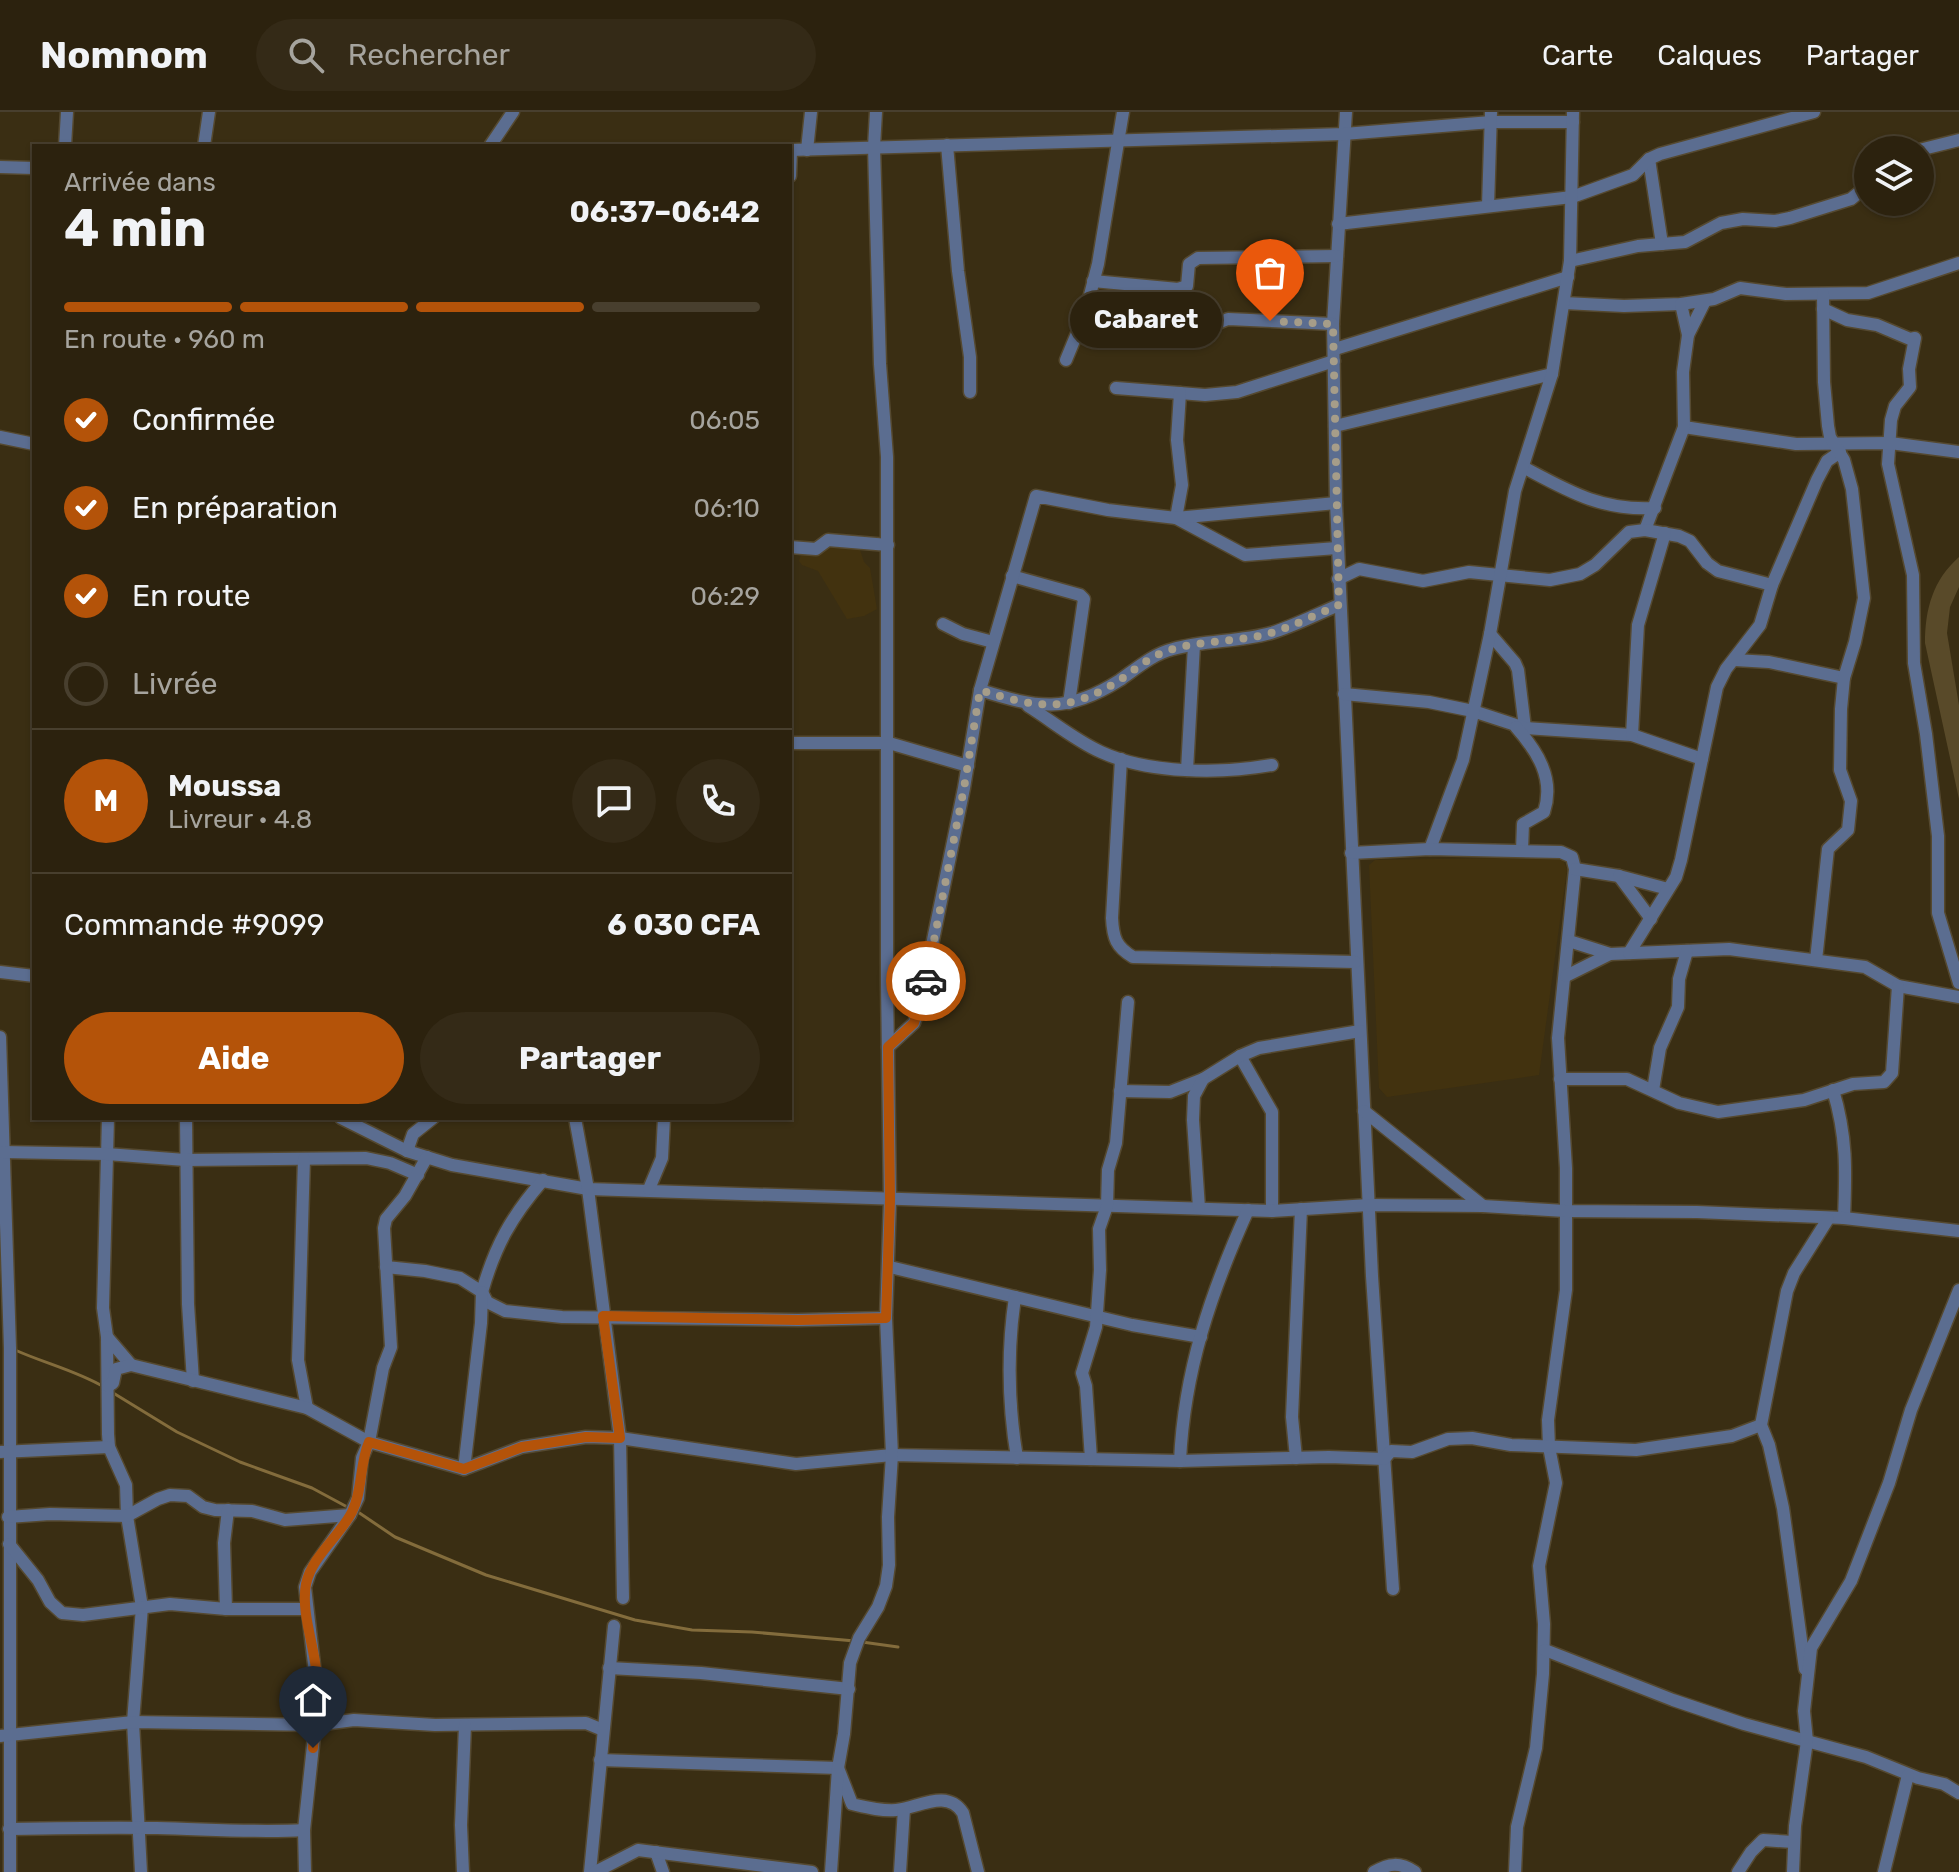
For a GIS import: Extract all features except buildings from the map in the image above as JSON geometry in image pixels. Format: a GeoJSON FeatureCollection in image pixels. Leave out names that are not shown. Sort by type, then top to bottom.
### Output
{"type":"FeatureCollection","features":[{"type":"Feature","properties":{"kind":"street"},"geometry":{"type":"LineString","coordinates":[[65,144],[67,112]]}},
{"type":"Feature","properties":{"kind":"street"},"geometry":{"type":"LineString","coordinates":[[204,144],[209,112]]}},
{"type":"Feature","properties":{"kind":"street"},"geometry":{"type":"LineString","coordinates":[[491,144],[513,112]]}},
{"type":"Feature","properties":{"kind":"street"},"geometry":{"type":"LineString","coordinates":[[807,150],[811,112]]}},
{"type":"Feature","properties":{"kind":"street"},"geometry":{"type":"LineString","coordinates":[[831,1872],[838,1768],[854,1649],[886,1586],[892,1455],[886,1318],[890,1267],[887,457],[880,364],[874,147],[876,112]]}},
{"type":"Feature","properties":{"kind":"street"},"geometry":{"type":"LineString","coordinates":[[1066,360],[1085,314],[1093,281],[1123,112]]}},
{"type":"Feature","properties":{"kind":"street"},"geometry":{"type":"LineString","coordinates":[[1346,112],[1333,324],[1337,548],[1355,962],[1393,1589]]}},
{"type":"Feature","properties":{"kind":"street"},"geometry":{"type":"LineString","coordinates":[[1338,224],[1572,197],[1633,175],[1649,159],[1785,116],[1814,112]]}},
{"type":"Feature","properties":{"kind":"street"},"geometry":{"type":"LineString","coordinates":[[792,150],[1344,134],[1491,117],[1573,117],[1570,261],[1552,374],[1515,491],[1490,634],[1463,760],[1430,849]]}},
{"type":"Feature","properties":{"kind":"street"},"geometry":{"type":"LineString","coordinates":[[1488,206],[1491,117]]}},
{"type":"Feature","properties":{"kind":"street"},"geometry":{"type":"LineString","coordinates":[[1934,146],[1959,140]]}},
{"type":"Feature","properties":{"kind":"street"},"geometry":{"type":"LineString","coordinates":[[947,145],[958,271],[970,357],[970,392]]}},
{"type":"Feature","properties":{"kind":"street"},"geometry":{"type":"LineString","coordinates":[[1649,159],[1662,244]]}},
{"type":"Feature","properties":{"kind":"street"},"geometry":{"type":"LineString","coordinates":[[0,167],[32,168]]}},
{"type":"Feature","properties":{"kind":"street"},"geometry":{"type":"LineString","coordinates":[[1570,261],[1638,246],[1685,242],[1721,223],[1754,219],[1775,221],[1854,197]]}},
{"type":"Feature","properties":{"kind":"street"},"geometry":{"type":"LineString","coordinates":[[1093,281],[1178,289],[1187,286],[1189,264],[1198,258],[1337,256]]}},
{"type":"Feature","properties":{"kind":"street"},"geometry":{"type":"LineString","coordinates":[[1564,303],[1624,306],[1681,304],[1705,301],[1740,288],[1786,294],[1878,291],[1959,263]]}},
{"type":"Feature","properties":{"kind":"street"},"geometry":{"type":"LineString","coordinates":[[1116,388],[1205,395],[1237,392],[1335,355],[1568,277]]}},
{"type":"Feature","properties":{"kind":"street"},"geometry":{"type":"LineString","coordinates":[[1816,960],[1828,849],[1848,830],[1851,801],[1840,770],[1844,678],[1864,598],[1852,489],[1828,426],[1823,294]]}},
{"type":"Feature","properties":{"kind":"street"},"geometry":{"type":"LineString","coordinates":[[1645,530],[1684,427],[1683,372],[1688,335],[1705,301]]}},
{"type":"Feature","properties":{"kind":"street"},"geometry":{"type":"LineString","coordinates":[[1681,304],[1688,335]]}},
{"type":"Feature","properties":{"kind":"street"},"geometry":{"type":"LineString","coordinates":[[1823,309],[1847,320],[1877,325],[1910,339],[1915,338],[1909,369],[1910,387],[1895,406],[1891,420],[1890,482],[1913,575],[1914,663],[1938,836],[1938,913],[1959,983]]}},
{"type":"Feature","properties":{"kind":"street"},"geometry":{"type":"LineString","coordinates":[[1192,333],[1228,319],[1333,324]]}},
{"type":"Feature","properties":{"kind":"street"},"geometry":{"type":"LineString","coordinates":[[1335,426],[1552,374]]}},
{"type":"Feature","properties":{"kind":"street"},"geometry":{"type":"LineString","coordinates":[[1176,518],[1182,485],[1177,440],[1180,393]]}},
{"type":"Feature","properties":{"kind":"street"},"geometry":{"type":"LineString","coordinates":[[1684,427],[1837,448],[1890,443],[1959,452]]}},
{"type":"Feature","properties":{"kind":"street"},"geometry":{"type":"LineString","coordinates":[[0,437],[32,444]]}},
{"type":"Feature","properties":{"kind":"street"},"geometry":{"type":"LineString","coordinates":[[1629,953],[1676,877],[1717,687],[1726,669],[1760,625],[1772,585],[1823,466],[1837,448]]}},
{"type":"Feature","properties":{"kind":"street"},"geometry":{"type":"LineString","coordinates":[[1523,467],[1577,496],[1626,509],[1655,508]]}},
{"type":"Feature","properties":{"kind":"street"},"geometry":{"type":"LineString","coordinates":[[888,1047],[914,1023],[919,1009],[968,766],[980,690],[1036,496],[1108,510],[1176,518],[1336,503]]}},
{"type":"Feature","properties":{"kind":"street"},"geometry":{"type":"LineString","coordinates":[[1176,518],[1245,555],[1337,548]]}},
{"type":"Feature","properties":{"kind":"street"},"geometry":{"type":"LineString","coordinates":[[1338,579],[1359,569],[1423,581],[1469,572],[1550,580],[1580,574],[1595,565],[1629,532],[1645,530],[1690,541],[1707,563],[1718,571],[1772,585]]}},
{"type":"Feature","properties":{"kind":"street"},"geometry":{"type":"LineString","coordinates":[[1632,735],[1638,625],[1665,533]]}},
{"type":"Feature","properties":{"kind":"street"},"geometry":{"type":"LineString","coordinates":[[792,547],[816,549],[828,540],[888,545]]}},
{"type":"Feature","properties":{"kind":"street"},"geometry":{"type":"LineString","coordinates":[[1012,576],[1080,595],[1084,599],[1069,703]]}},
{"type":"Feature","properties":{"kind":"street"},"geometry":{"type":"LineString","coordinates":[[980,690],[1024,704],[1050,706],[1069,703],[1116,682],[1155,656],[1194,645],[1272,632],[1339,605]]}},
{"type":"Feature","properties":{"kind":"street"},"geometry":{"type":"LineString","coordinates":[[943,624],[963,634],[993,642]]}},
{"type":"Feature","properties":{"kind":"street"},"geometry":{"type":"LineString","coordinates":[[1490,634],[1518,670],[1520,727],[1537,752],[1547,787],[1544,812],[1523,824],[1522,850]]}},
{"type":"Feature","properties":{"kind":"street"},"geometry":{"type":"LineString","coordinates":[[1187,770],[1194,645]]}},
{"type":"Feature","properties":{"kind":"street"},"geometry":{"type":"LineString","coordinates":[[1735,660],[1769,662],[1844,678]]}},
{"type":"Feature","properties":{"kind":"street"},"geometry":{"type":"LineString","coordinates":[[1344,694],[1395,697],[1473,711],[1520,727],[1632,735],[1702,759]]}},
{"type":"Feature","properties":{"kind":"street"},"geometry":{"type":"LineString","coordinates":[[1024,704],[1093,748],[1121,759],[1187,770],[1226,772],[1272,765]]}},
{"type":"Feature","properties":{"kind":"street"},"geometry":{"type":"LineString","coordinates":[[792,743],[889,743],[968,766]]}},
{"type":"Feature","properties":{"kind":"street"},"geometry":{"type":"LineString","coordinates":[[1121,759],[1112,918],[1113,935],[1119,949],[1133,957],[1355,962]]}},
{"type":"Feature","properties":{"kind":"street"},"geometry":{"type":"LineString","coordinates":[[1351,853],[1430,849],[1567,853],[1572,857],[1575,869],[1558,1038],[1566,1168],[1566,1303],[1552,1380],[1549,1447],[1556,1483],[1539,1566],[1545,1650],[1536,1748],[1517,1827],[1515,1872]]}},
{"type":"Feature","properties":{"kind":"street"},"geometry":{"type":"LineString","coordinates":[[1575,869],[1619,876],[1668,889]]}},
{"type":"Feature","properties":{"kind":"street"},"geometry":{"type":"LineString","coordinates":[[1619,876],[1651,919]]}},
{"type":"Feature","properties":{"kind":"street"},"geometry":{"type":"LineString","coordinates":[[1569,941],[1610,954],[1729,949],[1865,967],[1898,986],[1959,997]]}},
{"type":"Feature","properties":{"kind":"street"},"geometry":{"type":"LineString","coordinates":[[1653,1090],[1660,1048],[1678,1007],[1679,979],[1687,951]]}},
{"type":"Feature","properties":{"kind":"street"},"geometry":{"type":"LineString","coordinates":[[1566,976],[1610,954]]}},
{"type":"Feature","properties":{"kind":"street"},"geometry":{"type":"LineString","coordinates":[[0,972],[32,976]]}},
{"type":"Feature","properties":{"kind":"street"},"geometry":{"type":"LineString","coordinates":[[1560,1079],[1627,1079],[1679,1103],[1718,1112],[1804,1100],[1853,1084],[1884,1082],[1889,1078],[1898,986]]}},
{"type":"Feature","properties":{"kind":"street"},"geometry":{"type":"LineString","coordinates":[[1091,1459],[1086,1386],[1082,1373],[1097,1317],[1099,1229],[1107,1206],[1108,1170],[1116,1143],[1128,1002]]}},
{"type":"Feature","properties":{"kind":"street"},"geometry":{"type":"LineString","coordinates":[[1120,1091],[1170,1092],[1203,1079],[1240,1056],[1283,1043],[1360,1031]]}},
{"type":"Feature","properties":{"kind":"street"},"geometry":{"type":"LineString","coordinates":[[0,1037],[3,1253],[10,1348],[4,1452],[8,1517],[4,1736],[6,1836],[10,1872]]}},
{"type":"Feature","properties":{"kind":"street"},"geometry":{"type":"LineString","coordinates":[[1240,1056],[1272,1112],[1272,1211]]}},
{"type":"Feature","properties":{"kind":"street"},"geometry":{"type":"LineString","coordinates":[[1199,1208],[1193,1120],[1194,1096],[1203,1079]]}},
{"type":"Feature","properties":{"kind":"street"},"geometry":{"type":"LineString","coordinates":[[1188,1083],[1194,1096]]}},
{"type":"Feature","properties":{"kind":"street"},"geometry":{"type":"LineString","coordinates":[[1833,1090],[1842,1120],[1846,1151],[1844,1218]]}},
{"type":"Feature","properties":{"kind":"street"},"geometry":{"type":"LineString","coordinates":[[1364,1111],[1483,1206]]}},
{"type":"Feature","properties":{"kind":"street"},"geometry":{"type":"LineString","coordinates":[[108,1120],[103,1308],[107,1337],[109,1447],[126,1485],[127,1516],[142,1607],[133,1722],[141,1872]]}},
{"type":"Feature","properties":{"kind":"street"},"geometry":{"type":"LineString","coordinates":[[186,1120],[188,1304],[193,1381]]}},
{"type":"Feature","properties":{"kind":"street"},"geometry":{"type":"LineString","coordinates":[[345,1120],[407,1151],[452,1165],[588,1189],[1272,1211],[1369,1205],[1697,1212],[1844,1218],[1959,1231]]}},
{"type":"Feature","properties":{"kind":"street"},"geometry":{"type":"LineString","coordinates":[[407,1151],[413,1134],[430,1120]]}},
{"type":"Feature","properties":{"kind":"street"},"geometry":{"type":"LineString","coordinates":[[575,1120],[588,1189],[620,1438],[623,1598]]}},
{"type":"Feature","properties":{"kind":"street"},"geometry":{"type":"LineString","coordinates":[[649,1189],[662,1158],[664,1120]]}},
{"type":"Feature","properties":{"kind":"street"},"geometry":{"type":"LineString","coordinates":[[3,1152],[107,1154],[185,1160],[366,1158],[390,1163],[418,1175]]}},
{"type":"Feature","properties":{"kind":"street"},"geometry":{"type":"LineString","coordinates":[[305,1872],[304,1830],[318,1699],[305,1587],[310,1572],[350,1515],[358,1498],[362,1458],[369,1442],[383,1368],[391,1347],[384,1228],[386,1219],[418,1175],[427,1157]]}},
{"type":"Feature","properties":{"kind":"street"},"geometry":{"type":"LineString","coordinates":[[304,1159],[298,1360],[307,1408]]}},
{"type":"Feature","properties":{"kind":"street"},"geometry":{"type":"LineString","coordinates":[[464,1469],[482,1292],[490,1262],[511,1219],[543,1180]]}},
{"type":"Feature","properties":{"kind":"street"},"geometry":{"type":"LineString","coordinates":[[1296,1458],[1292,1417],[1301,1209]]}},
{"type":"Feature","properties":{"kind":"street"},"geometry":{"type":"LineString","coordinates":[[1180,1461],[1182,1417],[1201,1337],[1219,1273],[1248,1210]]}},
{"type":"Feature","properties":{"kind":"street"},"geometry":{"type":"LineString","coordinates":[[1807,1676],[1801,1655],[1783,1508],[1769,1445],[1761,1425],[1787,1291],[1805,1254],[1828,1219]]}},
{"type":"Feature","properties":{"kind":"street"},"geometry":{"type":"LineString","coordinates":[[386,1267],[460,1278],[482,1292],[487,1302],[505,1311],[562,1317],[886,1318]]}},
{"type":"Feature","properties":{"kind":"street"},"geometry":{"type":"LineString","coordinates":[[890,1267],[1097,1317],[1201,1337]]}},
{"type":"Feature","properties":{"kind":"street"},"geometry":{"type":"LineString","coordinates":[[1793,1872],[1793,1842],[1807,1741],[1804,1711],[1812,1645],[1851,1581],[1889,1483],[1911,1410],[1959,1290]]}},
{"type":"Feature","properties":{"kind":"street"},"geometry":{"type":"LineString","coordinates":[[1015,1297],[1008,1341],[1012,1425],[1017,1458]]}},
{"type":"Feature","properties":{"kind":"street"},"geometry":{"type":"LineString","coordinates":[[1948,1319],[1959,1329]]}},
{"type":"Feature","properties":{"kind":"street"},"geometry":{"type":"LineString","coordinates":[[107,1337],[131,1365]]}},
{"type":"Feature","properties":{"kind":"street"},"geometry":{"type":"LineString","coordinates":[[108,1386],[113,1383],[116,1369],[131,1365],[307,1408],[369,1442],[464,1469],[522,1447],[586,1437],[620,1438],[796,1464],[892,1455],[1180,1461],[1384,1459],[1391,1451],[1412,1452],[1448,1439],[1472,1438],[1511,1445],[1636,1450],[1732,1436],[1761,1425]]}},
{"type":"Feature","properties":{"kind":"street"},"geometry":{"type":"LineString","coordinates":[[4,1452],[109,1447]]}},
{"type":"Feature","properties":{"kind":"street"},"geometry":{"type":"LineString","coordinates":[[8,1517],[50,1514],[127,1516],[170,1495],[188,1496],[206,1508],[252,1511],[285,1520],[350,1515]]}},
{"type":"Feature","properties":{"kind":"street"},"geometry":{"type":"LineString","coordinates":[[226,1609],[224,1543],[228,1510]]}},
{"type":"Feature","properties":{"kind":"street"},"geometry":{"type":"LineString","coordinates":[[6,1538],[38,1580],[50,1602],[62,1613],[83,1615],[170,1604],[226,1609],[306,1609]]}},
{"type":"Feature","properties":{"kind":"street"},"geometry":{"type":"LineString","coordinates":[[614,1626],[600,1760],[593,1872],[638,1850],[812,1872]]}},
{"type":"Feature","properties":{"kind":"street"},"geometry":{"type":"LineString","coordinates":[[1545,1650],[1673,1700],[1744,1724],[1866,1757],[1908,1775],[1944,1784],[1959,1793]]}},
{"type":"Feature","properties":{"kind":"street"},"geometry":{"type":"LineString","coordinates":[[609,1668],[701,1673],[849,1689]]}},
{"type":"Feature","properties":{"kind":"street"},"geometry":{"type":"LineString","coordinates":[[4,1736],[133,1722],[315,1725],[354,1720],[465,1725],[586,1723],[603,1730]]}},
{"type":"Feature","properties":{"kind":"street"},"geometry":{"type":"LineString","coordinates":[[463,1872],[461,1825],[465,1725]]}},
{"type":"Feature","properties":{"kind":"street"},"geometry":{"type":"LineString","coordinates":[[600,1760],[838,1768]]}},
{"type":"Feature","properties":{"kind":"street"},"geometry":{"type":"LineString","coordinates":[[838,1768],[852,1804],[883,1810],[904,1809],[939,1800],[959,1806],[978,1872]]}},
{"type":"Feature","properties":{"kind":"street"},"geometry":{"type":"LineString","coordinates":[[1884,1872],[1908,1775]]}},
{"type":"Feature","properties":{"kind":"street"},"geometry":{"type":"LineString","coordinates":[[900,1872],[904,1809]]}},
{"type":"Feature","properties":{"kind":"street"},"geometry":{"type":"LineString","coordinates":[[6,1836],[139,1828],[252,1833],[304,1830]]}},
{"type":"Feature","properties":{"kind":"street"},"geometry":{"type":"LineString","coordinates":[[1738,1872],[1763,1840],[1793,1842]]}},
{"type":"Feature","properties":{"kind":"street"},"geometry":{"type":"LineString","coordinates":[[656,1852],[663,1872]]}},
{"type":"Feature","properties":{"kind":"street"},"geometry":{"type":"LineString","coordinates":[[1374,1872],[1386,1865],[1397,1864],[1415,1872]]}},
{"type":"Feature","properties":{"kind":"shaded area"},"geometry":{"type":"Polygon","coordinates":[[[828,546],[859,547],[864,562],[870,568],[877,609],[864,616],[847,619],[818,571],[799,561],[802,551],[828,546]]]}},
{"type":"Feature","properties":{"kind":"shaded area"},"geometry":{"type":"Polygon","coordinates":[[[1959,557],[1959,587],[1950,607],[1947,633],[1959,705],[1959,799],[1925,643],[1932,596],[1943,575],[1959,557]]]}},
{"type":"Feature","properties":{"kind":"shaded area"},"geometry":{"type":"Polygon","coordinates":[[[1562,857],[1567,869],[1539,1075],[1387,1097],[1379,1088],[1369,865],[1375,860],[1562,857]]]}},
{"type":"Feature","properties":{"kind":"waterway"},"geometry":{"type":"LineString","coordinates":[[15,1350],[104,1387]]}},
{"type":"Feature","properties":{"kind":"waterway"},"geometry":{"type":"LineString","coordinates":[[110,1391],[177,1432],[240,1462],[312,1488],[351,1509]]}},
{"type":"Feature","properties":{"kind":"waterway"},"geometry":{"type":"LineString","coordinates":[[358,1512],[395,1537],[486,1575],[635,1620],[692,1630],[855,1641]]}},
{"type":"Feature","properties":{"kind":"waterway"},"geometry":{"type":"LineString","coordinates":[[862,1642],[898,1647]]}},
{"type":"Feature","properties":{"kind":"way so far"},"geometry":{"type":"LineString","coordinates":[[926,981],[980,690],[1024,704],[1050,706],[1069,703],[1116,682],[1171,649],[1272,632],[1339,605],[1333,324],[1270,321]]}},
{"type":"Feature","properties":{"kind":"place","name":"Cabaret"},"geometry":{"type":"Point","coordinates":[1270,321]}},
{"type":"Feature","properties":{"kind":"route"},"geometry":{"type":"LineString","coordinates":[[313,1748],[318,1699],[305,1587],[318,1558],[350,1515],[358,1498],[362,1458],[369,1442],[464,1469],[522,1447],[586,1437],[620,1438],[603,1316],[798,1320],[886,1318],[890,1267],[888,1047],[914,1023],[926,981]]}}]}
